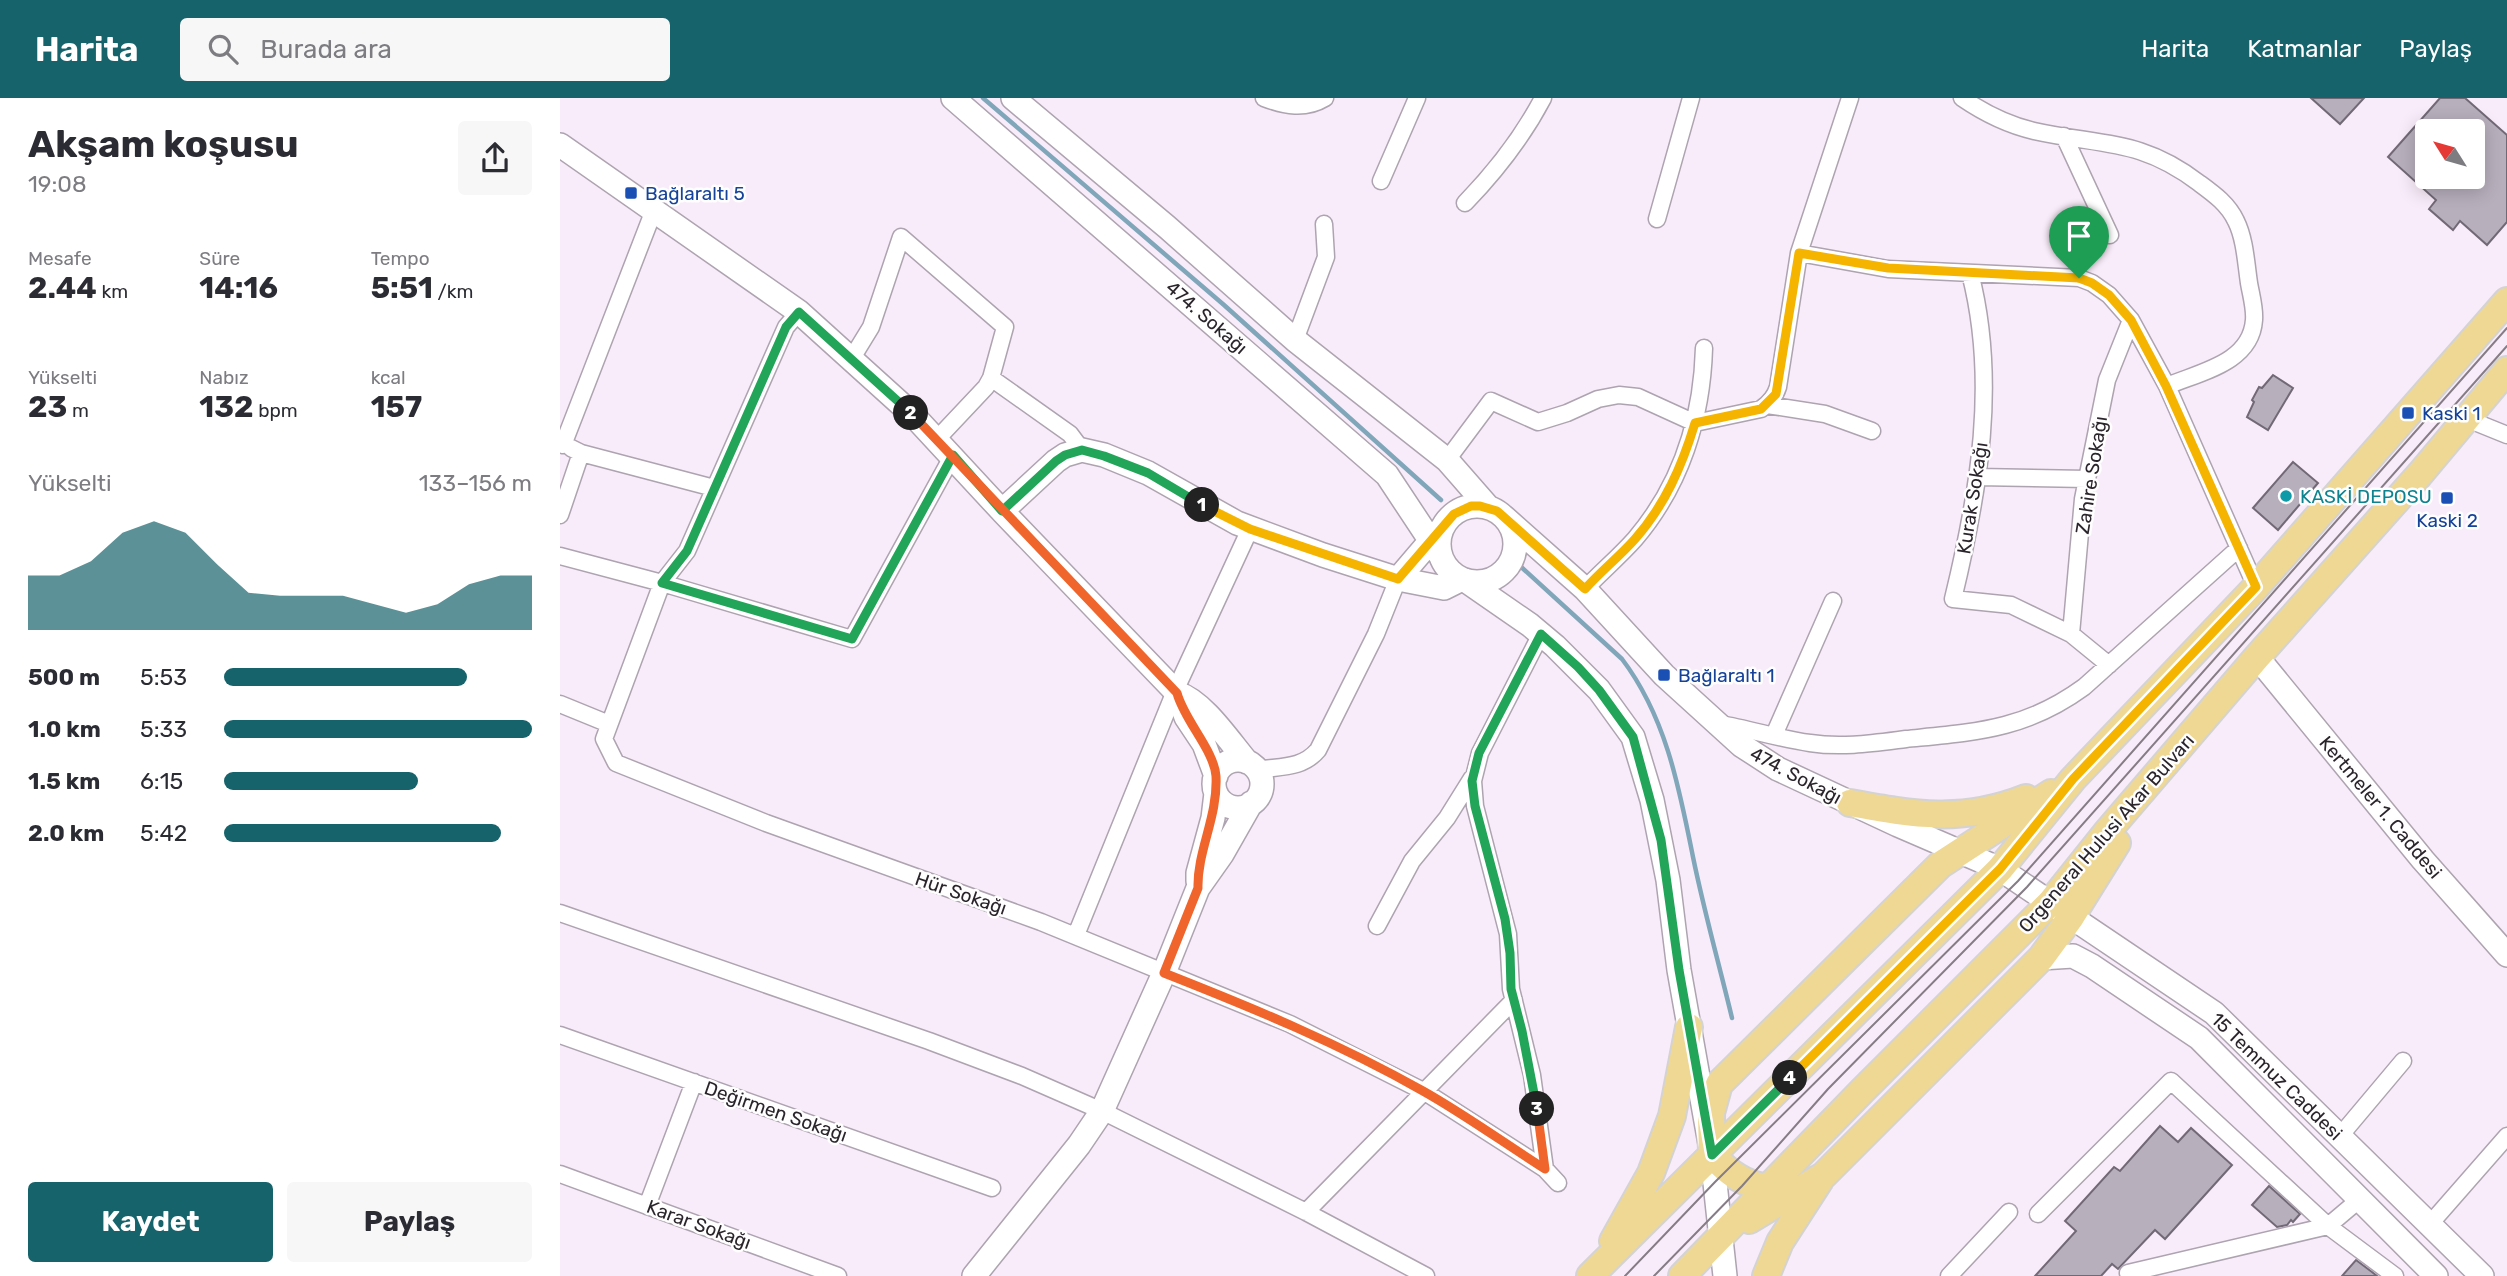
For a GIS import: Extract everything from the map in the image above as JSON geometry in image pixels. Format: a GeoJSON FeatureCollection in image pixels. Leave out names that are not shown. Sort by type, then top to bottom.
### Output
{"type":"FeatureCollection","features":[{"type":"Feature","properties":{"kind":"main road"},"geometry":{"type":"LineString","coordinates":[[1592,1274],[2000,869],[2073,779],[2256,587],[2507,301]]}},
{"type":"Feature","properties":{"kind":"main road","name":"Orgeneral Hulusi Akar Bulvarı"},"geometry":{"type":"LineString","coordinates":[[1682,1276],[1768,1188],[2060,910],[2163,767],[2420,474],[2507,370]]}},
{"type":"Feature","properties":{"kind":"main road"},"geometry":{"type":"LineString","coordinates":[[1850,803],[1908,814],[1959,815],[2005,806],[2073,779]]}},
{"type":"Feature","properties":{"kind":"main road"},"geometry":{"type":"LineString","coordinates":[[1768,1188],[1731,1174],[1712,1155],[1711,1113],[1719,1084],[1940,865],[2073,779]]}},
{"type":"Feature","properties":{"kind":"main road"},"geometry":{"type":"LineString","coordinates":[[1766,1276],[1780,1242],[1823,1176],[2041,958],[2060,910]]}},
{"type":"Feature","properties":{"kind":"main road"},"geometry":{"type":"LineString","coordinates":[[1592,1274],[1651,1172],[1672,1116],[1689,1027]]}},
{"type":"Feature","properties":{"kind":"main road"},"geometry":{"type":"LineString","coordinates":[[1721,1237],[1823,1176]]}},
{"type":"Feature","properties":{"kind":"street","name":"474. Sokağı"},"geometry":{"type":"LineString","coordinates":[[953,98],[1387,475],[1438,541]]}},
{"type":"Feature","properties":{"kind":"street","name":"474. Sokağı"},"geometry":{"type":"LineString","coordinates":[[1013,98],[1296,340],[1447,460],[1496,512],[1585,589],[1664,675],[1741,745],[1778,769],[2000,869]]}},
{"type":"Feature","properties":{"kind":"street"},"geometry":{"type":"LineString","coordinates":[[1264,98],[1287,105],[1303,106],[1325,98]]}},
{"type":"Feature","properties":{"kind":"street"},"geometry":{"type":"LineString","coordinates":[[1381,181],[1418,98]]}},
{"type":"Feature","properties":{"kind":"street"},"geometry":{"type":"LineString","coordinates":[[1465,203],[1502,163],[1543,98]]}},
{"type":"Feature","properties":{"kind":"street"},"geometry":{"type":"LineString","coordinates":[[1657,219],[1691,98]]}},
{"type":"Feature","properties":{"kind":"street"},"geometry":{"type":"LineString","coordinates":[[1447,460],[1491,401],[1538,422],[1567,414],[1608,396],[1629,396],[1647,401],[1695,423],[1761,409],[1767,405],[1779,387],[1799,253],[1850,98]]}},
{"type":"Feature","properties":{"kind":"street"},"geometry":{"type":"LineString","coordinates":[[1962,98],[2012,124],[2122,145],[2155,155],[2221,200],[2239,228],[2254,322],[2248,342],[2237,356],[2166,386]]}},
{"type":"Feature","properties":{"kind":"street"},"geometry":{"type":"LineString","coordinates":[[2064,136],[2110,235]]}},
{"type":"Feature","properties":{"kind":"street"},"geometry":{"type":"LineString","coordinates":[[560,145],[799,312],[852,358],[945,447],[1002,511],[1176,692],[1186,716],[1204,744],[1220,800],[1231,807],[1251,803]]}},
{"type":"Feature","properties":{"kind":"street"},"geometry":{"type":"LineString","coordinates":[[654,210],[562,443],[581,453],[714,488]]}},
{"type":"Feature","properties":{"kind":"street"},"geometry":{"type":"LineString","coordinates":[[1296,340],[1326,257],[1324,224]]}},
{"type":"Feature","properties":{"kind":"street"},"geometry":{"type":"LineString","coordinates":[[560,556],[852,639],[945,447],[991,378],[1005,327],[901,237],[872,327],[852,358]]}},
{"type":"Feature","properties":{"kind":"street"},"geometry":{"type":"LineString","coordinates":[[1799,253],[1888,268],[2079,278],[2109,295],[2131,320],[2166,386],[2256,587]]}},
{"type":"Feature","properties":{"kind":"street","name":"Kurak Sokağı"},"geometry":{"type":"LineString","coordinates":[[1970,273],[1981,326],[1985,380],[1977,477],[1953,598],[2011,605],[2071,635]]}},
{"type":"Feature","properties":{"kind":"street","name":"Hür Sokağı"},"geometry":{"type":"LineString","coordinates":[[799,312],[786,327],[687,551],[662,583],[604,739],[616,763],[766,823],[1076,935],[1290,1024],[1425,1092],[1545,1169],[1559,1183]]}},
{"type":"Feature","properties":{"kind":"street","name":"Zahire Sokağı"},"geometry":{"type":"LineString","coordinates":[[2071,635],[2083,499],[2107,380],[2131,320]]}},
{"type":"Feature","properties":{"kind":"street"},"geometry":{"type":"LineString","coordinates":[[1585,589],[1652,517],[1676,475],[1695,423],[1702,389],[1704,348]]}},
{"type":"Feature","properties":{"kind":"street"},"geometry":{"type":"LineString","coordinates":[[991,378],[1070,434],[1082,450]]}},
{"type":"Feature","properties":{"kind":"street"},"geometry":{"type":"LineString","coordinates":[[1767,405],[1825,414],[1872,431]]}},
{"type":"Feature","properties":{"kind":"street"},"geometry":{"type":"LineString","coordinates":[[2465,418],[2507,435]]}},
{"type":"Feature","properties":{"kind":"street"},"geometry":{"type":"LineString","coordinates":[[1002,511],[1056,461],[1082,450],[1148,473],[1250,529],[1398,579],[1444,588],[1464,580],[1483,581],[1500,574],[1511,560],[1514,551],[1513,533],[1496,512],[1471,506],[1454,514],[1438,541],[1398,579],[1376,635],[1318,750],[1309,761],[1301,764],[1252,766],[1230,762],[1220,769],[1213,818],[1198,873],[1198,888]]}},
{"type":"Feature","properties":{"kind":"street"},"geometry":{"type":"LineString","coordinates":[[560,515],[581,453]]}},
{"type":"Feature","properties":{"kind":"street"},"geometry":{"type":"LineString","coordinates":[[1977,477],[2087,479]]}},
{"type":"Feature","properties":{"kind":"street"},"geometry":{"type":"LineString","coordinates":[[1076,935],[1176,692],[1250,529]]}},
{"type":"Feature","properties":{"kind":"street"},"geometry":{"type":"LineString","coordinates":[[1438,541],[1450,570],[1541,634],[1578,667],[1599,690],[1633,737],[1661,840],[1689,1027],[1712,1155],[1725,1276]]}},
{"type":"Feature","properties":{"kind":"street"},"geometry":{"type":"LineString","coordinates":[[1715,723],[1810,743],[1849,745],[2003,727],[2032,718],[2084,687],[2239,548]]}},
{"type":"Feature","properties":{"kind":"street"},"geometry":{"type":"LineString","coordinates":[[1774,735],[1833,601]]}},
{"type":"Feature","properties":{"kind":"street"},"geometry":{"type":"LineString","coordinates":[[1541,634],[1479,753],[1473,777],[1475,806],[1507,927],[1514,1000],[1532,1075],[1545,1169]]}},
{"type":"Feature","properties":{"kind":"street"},"geometry":{"type":"LineString","coordinates":[[2071,635],[2109,666]]}},
{"type":"Feature","properties":{"kind":"street","name":"Kertmeler 1. Caddesi"},"geometry":{"type":"LineString","coordinates":[[2257,657],[2423,860],[2507,955]]}},
{"type":"Feature","properties":{"kind":"street"},"geometry":{"type":"LineString","coordinates":[[974,1276],[1070,1156],[1102,1111],[1164,973],[1198,888],[1261,790],[1261,777],[1252,766],[1199,706],[1187,696],[1176,692]]}},
{"type":"Feature","properties":{"kind":"street"},"geometry":{"type":"LineString","coordinates":[[560,704],[609,724]]}},
{"type":"Feature","properties":{"kind":"street"},"geometry":{"type":"LineString","coordinates":[[1377,926],[1412,861],[1447,818],[1473,777]]}},
{"type":"Feature","properties":{"kind":"street","name":"15 Temmuz Caddesi"},"geometry":{"type":"LineString","coordinates":[[2000,869],[2214,1013],[2482,1276]]}},
{"type":"Feature","properties":{"kind":"street"},"geometry":{"type":"LineString","coordinates":[[560,913],[1022,1076],[1102,1111],[1306,1212],[1426,1276]]}},
{"type":"Feature","properties":{"kind":"street","name":"15 Temmuz Caddesi"},"geometry":{"type":"LineString","coordinates":[[2041,958],[2073,956],[2092,965],[2199,1038],[2436,1276]]}},
{"type":"Feature","properties":{"kind":"street"},"geometry":{"type":"LineString","coordinates":[[1306,1212],[1514,1000]]}},
{"type":"Feature","properties":{"kind":"street","name":"Değirmen Sokağı"},"geometry":{"type":"LineString","coordinates":[[560,1035],[992,1188]]}},
{"type":"Feature","properties":{"kind":"street"},"geometry":{"type":"LineString","coordinates":[[2340,1136],[2403,1061]]}},
{"type":"Feature","properties":{"kind":"street"},"geometry":{"type":"LineString","coordinates":[[2038,1214],[2171,1081],[2328,1226],[2395,1276]]}},
{"type":"Feature","properties":{"kind":"street"},"geometry":{"type":"LineString","coordinates":[[647,1206],[694,1082]]}},
{"type":"Feature","properties":{"kind":"street"},"geometry":{"type":"LineString","coordinates":[[2430,1224],[2507,1136]]}},
{"type":"Feature","properties":{"kind":"street","name":"Karar Sokağı"},"geometry":{"type":"LineString","coordinates":[[560,1174],[838,1276]]}},
{"type":"Feature","properties":{"kind":"street"},"geometry":{"type":"LineString","coordinates":[[2128,1273],[2328,1226],[2360,1199]]}},
{"type":"Feature","properties":{"kind":"street"},"geometry":{"type":"LineString","coordinates":[[1949,1276],[2009,1212]]}},
{"type":"Feature","properties":{"kind":"building"},"geometry":{"type":"Polygon","coordinates":[[[2311,98],[2364,98],[2340,124],[2311,98]]]}},
{"type":"Feature","properties":{"kind":"building"},"geometry":{"type":"Polygon","coordinates":[[[2440,98],[2465,98],[2507,135],[2507,222],[2487,245],[2460,221],[2453,230],[2429,209],[2436,200],[2424,189],[2485,189],[2485,119],[2421,119],[2440,98]]]}},
{"type":"Feature","properties":{"kind":"building"},"geometry":{"type":"Polygon","coordinates":[[[2415,126],[2415,181],[2388,157],[2415,126]]]}},
{"type":"Feature","properties":{"kind":"building"},"geometry":{"type":"Polygon","coordinates":[[[2273,375],[2293,388],[2268,430],[2247,417],[2259,387],[2262,388],[2273,375]]]}},
{"type":"Feature","properties":{"kind":"building","name":"KASKİ DEPOSU"},"geometry":{"type":"Polygon","coordinates":[[[2293,462],[2318,483],[2278,530],[2253,508],[2293,462]]]}},
{"type":"Feature","properties":{"kind":"building"},"geometry":{"type":"Polygon","coordinates":[[[2160,1126],[2178,1142],[2191,1128],[2232,1165],[2165,1239],[2155,1230],[2118,1269],[2112,1264],[2101,1276],[2035,1276],[2076,1231],[2065,1221],[2114,1167],[2120,1171],[2160,1126]]]}},
{"type":"Feature","properties":{"kind":"building"},"geometry":{"type":"Polygon","coordinates":[[[2269,1186],[2300,1214],[2293,1222],[2291,1220],[2287,1225],[2277,1227],[2252,1205],[2269,1186]]]}},
{"type":"Feature","properties":{"kind":"building"},"geometry":{"type":"Polygon","coordinates":[[[2356,1260],[2372,1272],[2377,1276],[2342,1276],[2356,1260]]]}},
{"type":"Feature","properties":{"kind":"waterway"},"geometry":{"type":"LineString","coordinates":[[983,98],[1224,305],[1441,500]]}},
{"type":"Feature","properties":{"kind":"waterway"},"geometry":{"type":"LineString","coordinates":[[1519,565],[1622,659],[1650,705],[1676,779],[1732,1018]]}},
{"type":"Feature","properties":{"kind":"tram line"},"geometry":{"type":"LineString","coordinates":[[1625,1276],[1715,1182],[2018,881],[2507,328]]}},
{"type":"Feature","properties":{"kind":"tram line"},"geometry":{"type":"LineString","coordinates":[[1654,1276],[1742,1186],[1828,1089],[2027,887],[2507,346]]}},
{"type":"Feature","properties":{"kind":"place","name":"Bağlaraltı 5"},"geometry":{"type":"Point","coordinates":[631,193]}},
{"type":"Feature","properties":{"kind":"place","name":"Kaski 1"},"geometry":{"type":"Point","coordinates":[2408,413]}},
{"type":"Feature","properties":{"kind":"place","name":"KASKİ DEPOSU"},"geometry":{"type":"Point","coordinates":[2286,496]}},
{"type":"Feature","properties":{"kind":"place","name":"Kaski 2"},"geometry":{"type":"Point","coordinates":[2447,498]}},
{"type":"Feature","properties":{"kind":"place","name":"Bağlaraltı 1"},"geometry":{"type":"Point","coordinates":[1664,675]}},
{"type":"Feature","properties":{"kind":"route"},"geometry":{"type":"LineString","coordinates":[[2079,278],[1888,268],[1799,253],[1779,387],[1772,401],[1761,409],[1695,423],[1676,475],[1652,517],[1617,558],[1585,589],[1497,511],[1489,508],[1471,506],[1454,514],[1398,579],[1250,529],[1148,473],[1082,450],[1056,461],[1002,511],[953,455],[852,639],[662,583],[687,551],[786,327],[799,312],[861,366],[953,455],[1002,511],[1177,693],[1186,716],[1208,753],[1216,776],[1216,793],[1213,818],[1198,873],[1198,888],[1164,973],[1290,1024],[1375,1065],[1425,1092],[1545,1169],[1532,1075],[1511,989],[1508,934],[1475,806],[1472,781],[1479,753],[1541,634],[1599,690],[1633,737],[1643,766],[1661,840],[1679,970],[1712,1155],[2000,869],[2073,779],[2256,587],[2166,386],[2131,320],[2109,295],[2079,278]]}}]}
